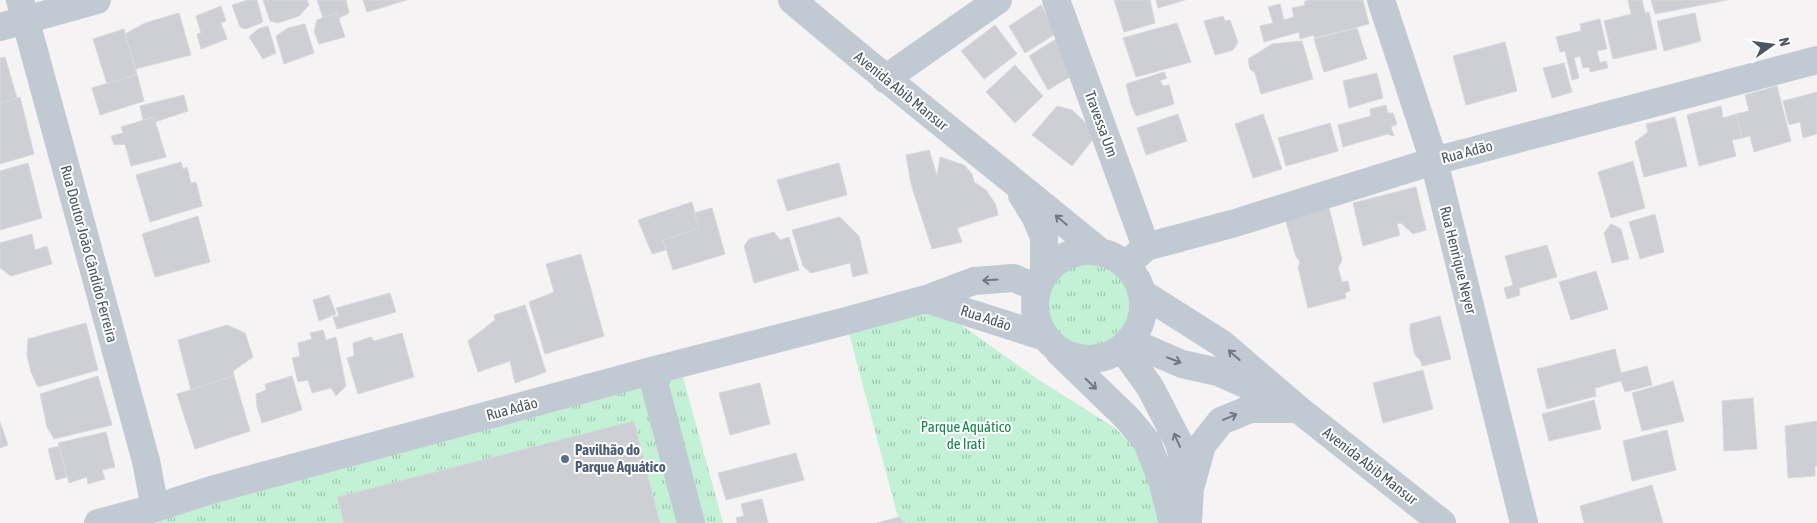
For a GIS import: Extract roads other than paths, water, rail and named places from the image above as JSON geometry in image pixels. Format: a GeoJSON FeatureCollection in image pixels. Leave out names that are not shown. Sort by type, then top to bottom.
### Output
{"type":"FeatureCollection","features":[{"type":"Feature","properties":{"kind":"street"},"geometry":{"type":"LineString","coordinates":[[15,16],[97,0]]}},
{"type":"Feature","properties":{"kind":"street","name":"Avenida Abib Mansur"},"geometry":{"type":"LineString","coordinates":[[792,0],[885,79],[1012,179],[1099,251]]}},
{"type":"Feature","properties":{"kind":"street"},"geometry":{"type":"LineString","coordinates":[[885,79],[998,0]]}},
{"type":"Feature","properties":{"kind":"street","name":"Travessa Um"},"geometry":{"type":"LineString","coordinates":[[1056,0],[1146,248]]}},
{"type":"Feature","properties":{"kind":"street","name":"Rua Henrique Neyer"},"geometry":{"type":"LineString","coordinates":[[1381,0],[1434,161],[1524,523]]}},
{"type":"Feature","properties":{"kind":"street","name":"Rua Doutor João Cândido Ferreira"},"geometry":{"type":"LineString","coordinates":[[15,16],[146,461],[155,508]]}},
{"type":"Feature","properties":{"kind":"street","name":"Rua Adão"},"geometry":{"type":"LineString","coordinates":[[1126,265],[1146,248],[1235,223],[1434,161],[1817,60]]}},
{"type":"Feature","properties":{"kind":"street","name":"Avenida Abib Mansur"},"geometry":{"type":"LineString","coordinates":[[1012,179],[1036,218],[1044,236],[1041,281]]}},
{"type":"Feature","properties":{"kind":"street"},"geometry":{"type":"LineString","coordinates":[[1050,343],[1069,356],[1083,360],[1097,359],[1115,353],[1126,344],[1140,325],[1143,309],[1142,293],[1136,278],[1126,265],[1113,256],[1099,251],[1083,251],[1068,254],[1055,262],[1041,281],[1034,305],[1037,322],[1050,343],[1128,419],[1147,442],[1162,481],[1173,523]]}},
{"type":"Feature","properties":{"kind":"street","name":"Rua Adão"},"geometry":{"type":"LineString","coordinates":[[98,523],[651,371],[926,299],[974,281],[1014,278],[1041,281]]}},
{"type":"Feature","properties":{"kind":"street","name":"Avenida Abib Mansur"},"geometry":{"type":"LineString","coordinates":[[1142,293],[1221,343],[1298,409],[1442,523]]}},
{"type":"Feature","properties":{"kind":"street","name":"Rua Adão"},"geometry":{"type":"LineString","coordinates":[[926,299],[1050,343]]}},
{"type":"Feature","properties":{"kind":"street"},"geometry":{"type":"LineString","coordinates":[[1126,344],[1179,443],[1190,486]]}},
{"type":"Feature","properties":{"kind":"street","name":"Avenida Abib Mansur"},"geometry":{"type":"LineString","coordinates":[[1126,344],[1182,364],[1218,372],[1298,409]]}},
{"type":"Feature","properties":{"kind":"street"},"geometry":{"type":"LineString","coordinates":[[651,371],[691,523]]}},
{"type":"Feature","properties":{"kind":"street"},"geometry":{"type":"LineString","coordinates":[[1188,523],[1190,486],[1202,445],[1221,421],[1250,409],[1298,409]]}},
{"type":"Feature","properties":{"kind":"place","name":"Pavilhão do Parque Aquático"},"geometry":{"type":"Point","coordinates":[565,459]}},
{"type":"Feature","properties":{"kind":"park label","name":"Parque Aquático de Irati"},"geometry":{"type":"Point","coordinates":[966,436]}}]}
